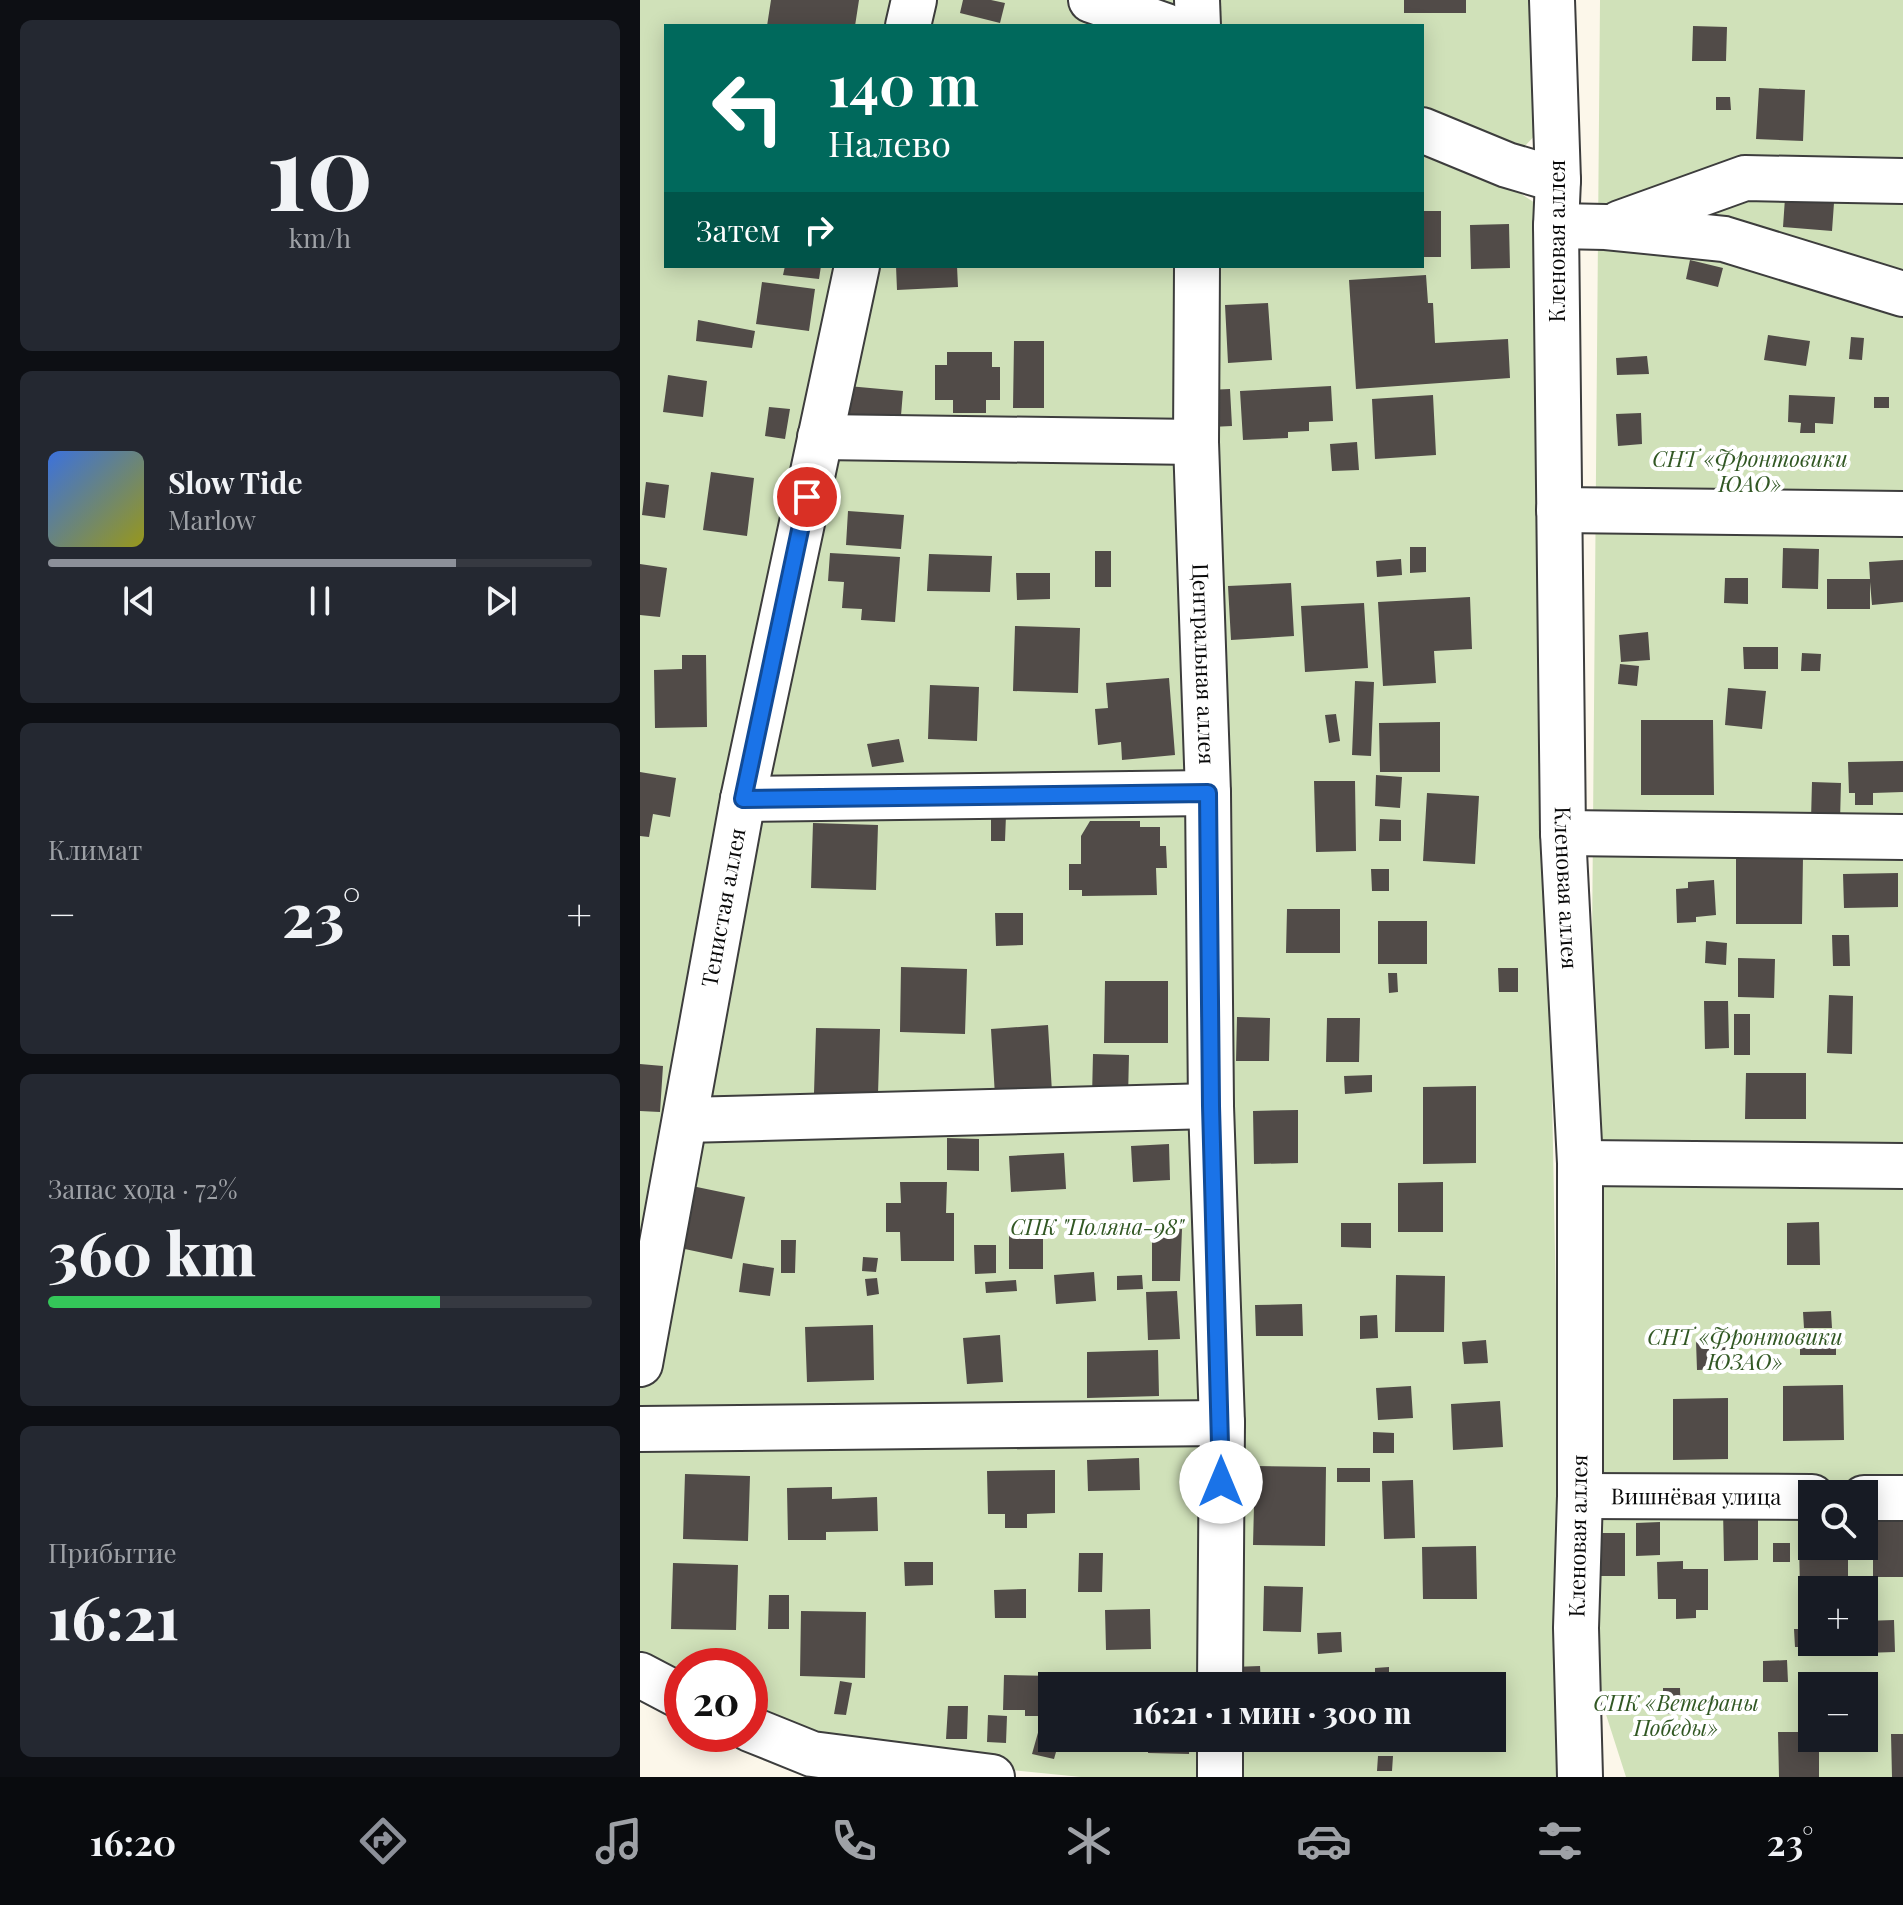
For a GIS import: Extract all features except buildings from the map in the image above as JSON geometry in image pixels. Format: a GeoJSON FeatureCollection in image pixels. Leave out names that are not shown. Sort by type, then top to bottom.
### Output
{"type":"FeatureCollection","features":[{"type":"Feature","properties":{"kind":"street"},"geometry":{"type":"LineString","coordinates":[[908,24],[914,0]]}},
{"type":"Feature","properties":{"kind":"street"},"geometry":{"type":"LineString","coordinates":[[1091,0],[1160,24]]}},
{"type":"Feature","properties":{"kind":"street"},"geometry":{"type":"LineString","coordinates":[[1197,0],[1198,24]]}},
{"type":"Feature","properties":{"kind":"street","name":"Кленовая аллея"},"geometry":{"type":"LineString","coordinates":[[1552,0],[1558,180],[1563,833],[1580,1163],[1580,1496],[1576,1628],[1580,1777]]}},
{"type":"Feature","properties":{"kind":"street"},"geometry":{"type":"LineString","coordinates":[[1424,131],[1507,165],[1558,180]]}},
{"type":"Feature","properties":{"kind":"street"},"geometry":{"type":"LineString","coordinates":[[1606,227],[1745,178],[1903,181]]}},
{"type":"Feature","properties":{"kind":"street"},"geometry":{"type":"LineString","coordinates":[[1556,226],[1606,227],[1724,239],[1903,294]]}},
{"type":"Feature","properties":{"kind":"street","name":"Тенистая аллея"},"geometry":{"type":"LineString","coordinates":[[640,1364],[743,799],[857,268]]}},
{"type":"Feature","properties":{"kind":"street","name":"Центральная аллея"},"geometry":{"type":"LineString","coordinates":[[1197,268],[1196,442],[1208,793],[1211,1106],[1222,1423],[1220,1672]]}},
{"type":"Feature","properties":{"kind":"street"},"geometry":{"type":"LineString","coordinates":[[820,437],[1196,442]]}},
{"type":"Feature","properties":{"kind":"street"},"geometry":{"type":"LineString","coordinates":[[1559,510],[1903,514]]}},
{"type":"Feature","properties":{"kind":"street"},"geometry":{"type":"LineString","coordinates":[[743,799],[1208,793]]}},
{"type":"Feature","properties":{"kind":"street"},"geometry":{"type":"LineString","coordinates":[[1563,833],[1903,837]]}},
{"type":"Feature","properties":{"kind":"street"},"geometry":{"type":"LineString","coordinates":[[685,1120],[1211,1106]]}},
{"type":"Feature","properties":{"kind":"street"},"geometry":{"type":"LineString","coordinates":[[1580,1163],[1903,1166]]}},
{"type":"Feature","properties":{"kind":"street"},"geometry":{"type":"LineString","coordinates":[[640,1429],[1222,1423]]}},
{"type":"Feature","properties":{"kind":"street","name":"Вишнёвая улица"},"geometry":{"type":"LineString","coordinates":[[1580,1496],[1798,1497]]}},
{"type":"Feature","properties":{"kind":"street"},"geometry":{"type":"LineString","coordinates":[[1878,1498],[1903,1498]]}},
{"type":"Feature","properties":{"kind":"street"},"geometry":{"type":"LineString","coordinates":[[640,1675],[664,1688]]}},
{"type":"Feature","properties":{"kind":"street"},"geometry":{"type":"LineString","coordinates":[[768,1736],[812,1754],[992,1777]]}},
{"type":"Feature","properties":{"kind":"street"},"geometry":{"type":"LineString","coordinates":[[1220,1752],[1220,1777]]}},
{"type":"Feature","properties":{"kind":"green space","name":"СПК \"Поляна-98\""},"geometry":{"type":"Polygon","coordinates":[[[640,0],[1540,0],[1540,130],[1507,165],[1505,183],[1535,203],[1565,1777],[1081,1777],[851,1754],[768,1724],[768,1648],[664,1648],[664,1676],[640,1661],[640,0]]]}},
{"type":"Feature","properties":{"kind":"green space"},"geometry":{"type":"Polygon","coordinates":[[[1600,0],[1903,0],[1903,1777],[1626,1777],[1586,1652],[1600,0]]]}},
{"type":"Feature","properties":{"kind":"route"},"geometry":{"type":"LineString","coordinates":[[807,497],[743,799],[1208,793],[1211,1106],[1222,1423],[1221,1482]]}},
{"type":"Feature","properties":{"kind":"park label","name":"СНТ «Фронтовики ЮАО»"},"geometry":{"type":"Point","coordinates":[1750,472]}},
{"type":"Feature","properties":{"kind":"park label","name":"СНТ «Фронтовики ЮЗАО»"},"geometry":{"type":"Point","coordinates":[1745,1350]}},
{"type":"Feature","properties":{"kind":"park label","name":"СПК «Ветераны Победы»"},"geometry":{"type":"Point","coordinates":[1676,1716]}}]}
